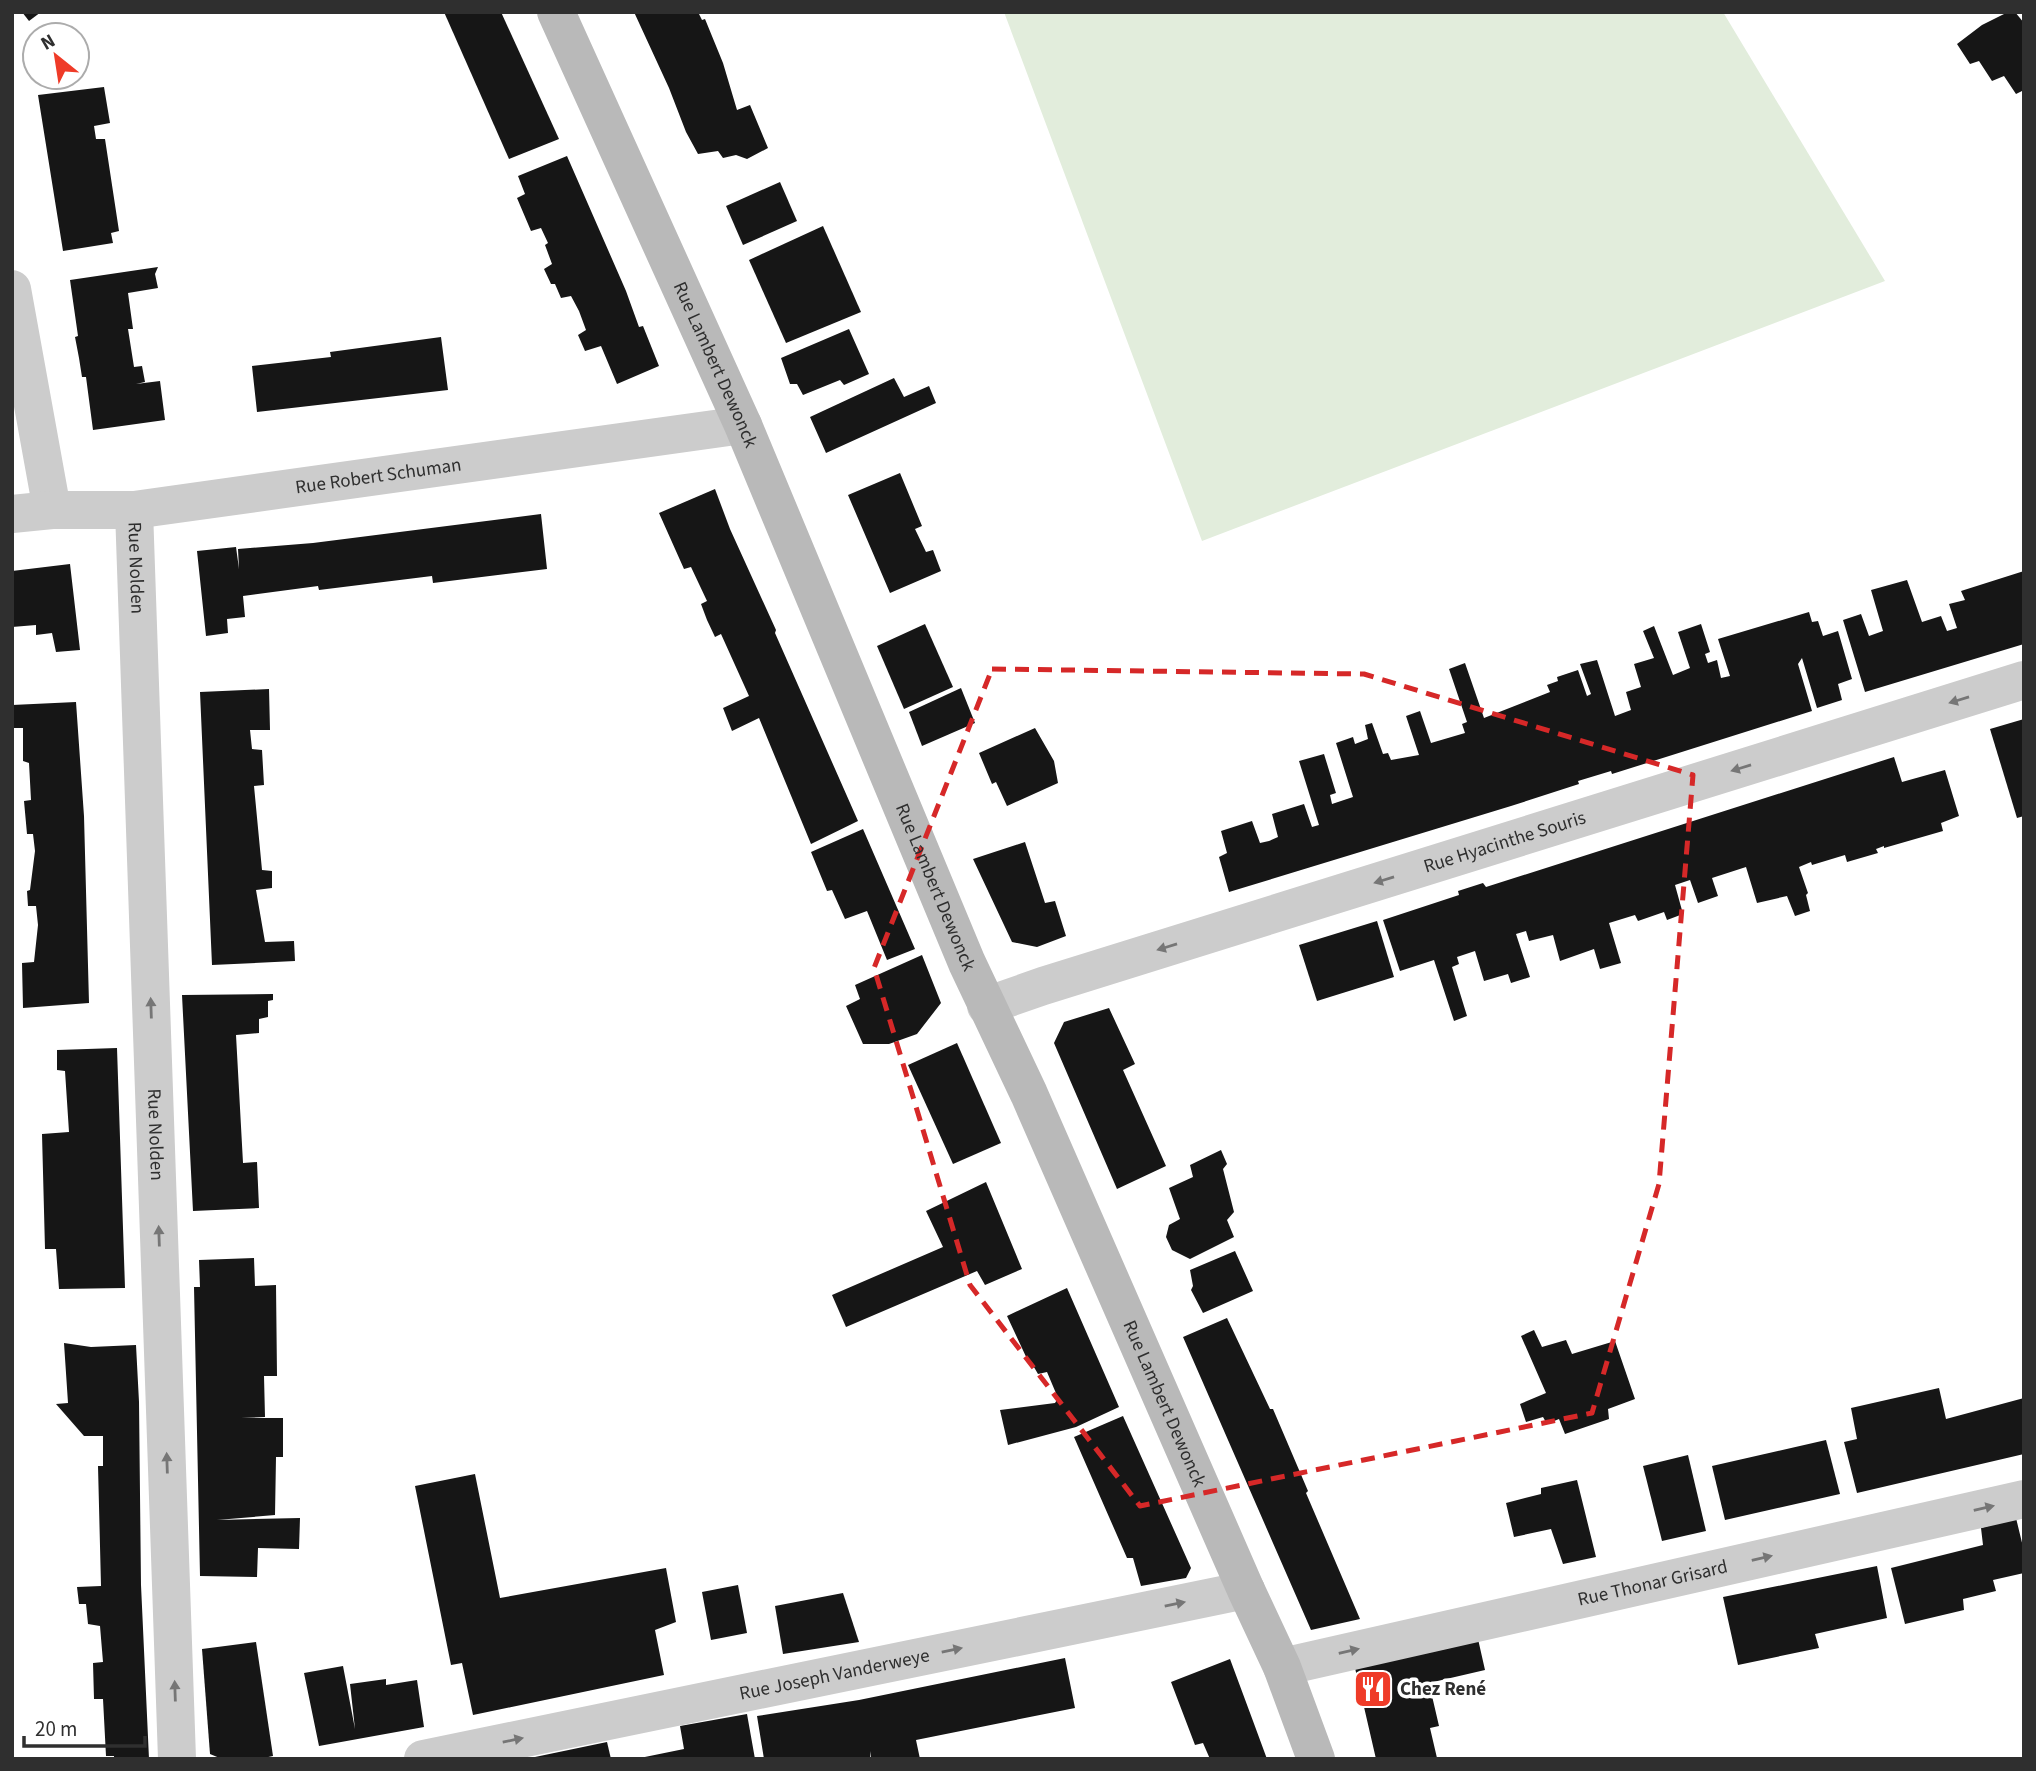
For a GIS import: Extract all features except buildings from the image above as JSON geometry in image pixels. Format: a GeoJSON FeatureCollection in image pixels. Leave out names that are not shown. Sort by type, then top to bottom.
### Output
{"type":"FeatureCollection","features":[{"type":"Feature","properties":{"kind":"street","name":"Rue Lambert Dewonck"},"geometry":{"type":"LineString","coordinates":[[556,12],[743,425],[967,964],[1029,1094],[1282,1667],[1316,1759]]}},
{"type":"Feature","properties":{"kind":"street"},"geometry":{"type":"LineString","coordinates":[[12,289],[52,510]]}},
{"type":"Feature","properties":{"kind":"street","name":"Rue Robert Schuman"},"geometry":{"type":"LineString","coordinates":[[12,514],[52,510],[134,510],[743,425]]}},
{"type":"Feature","properties":{"kind":"street","name":"Rue Nolden"},"geometry":{"type":"LineString","coordinates":[[134,510],[177,1759]]}},
{"type":"Feature","properties":{"kind":"street","name":"Rue Hyacinthe Souris"},"geometry":{"type":"LineString","coordinates":[[986,1006],[2024,680]]}},
{"type":"Feature","properties":{"kind":"street","name":"Rue Thonar Grisard"},"geometry":{"type":"LineString","coordinates":[[1282,1667],[2024,1499]]}},
{"type":"Feature","properties":{"kind":"street","name":"Rue Joseph Vanderweye"},"geometry":{"type":"LineString","coordinates":[[423,1759],[1246,1590]]}},
{"type":"Feature","properties":{"kind":"highlighted area"},"geometry":{"type":"Polygon","coordinates":[[[992,669],[1364,674],[1693,775],[1659,1184],[1592,1413],[1140,1506],[970,1285],[874,968],[992,669]]]}},
{"type":"Feature","properties":{"kind":"green space"},"geometry":{"type":"Polygon","coordinates":[[[1004,12],[1723,12],[1885,281],[1202,541],[1004,12]]]}},
{"type":"Feature","properties":{"kind":"place","name":"Chez René"},"geometry":{"type":"Point","coordinates":[1373,1689]}}]}
